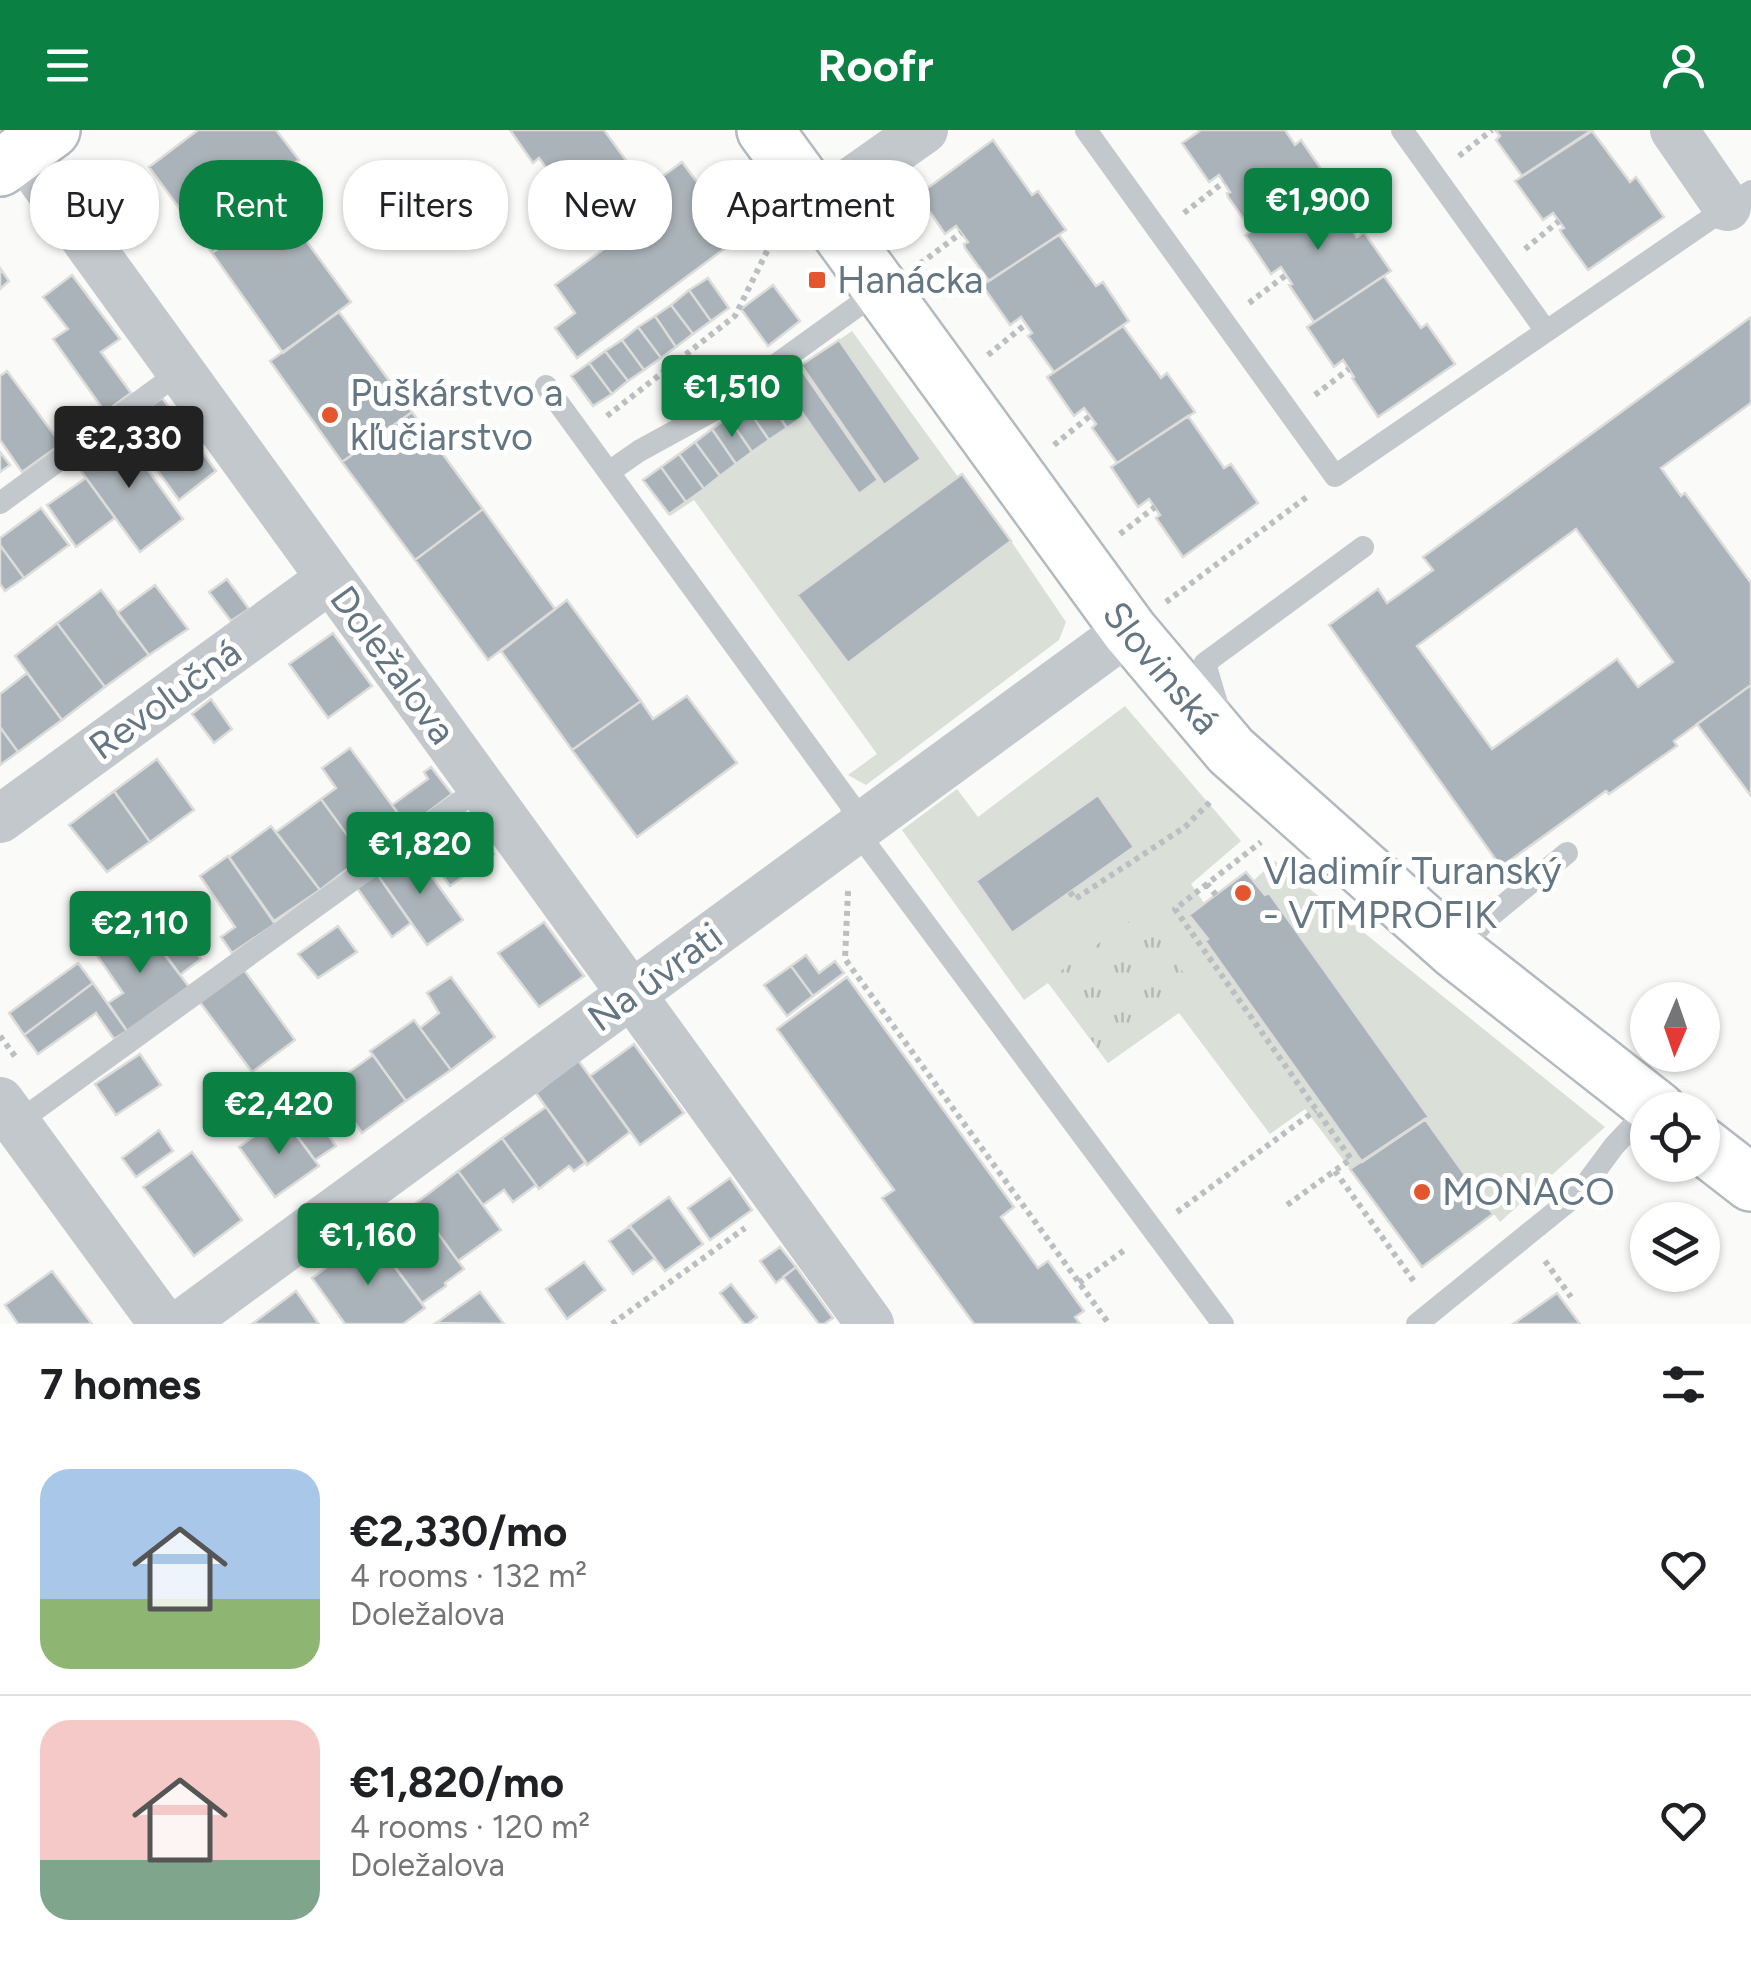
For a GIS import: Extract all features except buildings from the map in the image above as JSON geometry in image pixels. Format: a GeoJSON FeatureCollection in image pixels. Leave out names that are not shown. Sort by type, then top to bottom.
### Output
{"type":"FeatureCollection","features":[{"type":"Feature","properties":{"kind":"street","name":"Slovinská"},"geometry":{"type":"LineString","coordinates":[[766,130],[778,160]]}},
{"type":"Feature","properties":{"kind":"street"},"geometry":{"type":"LineString","coordinates":[[880,160],[924,130]]}},
{"type":"Feature","properties":{"kind":"street"},"geometry":{"type":"LineString","coordinates":[[1674,130],[1739,199]]}},
{"type":"Feature","properties":{"kind":"street","name":"Doležalova"},"geometry":{"type":"LineString","coordinates":[[25,150],[180,372],[870,1324]]}},
{"type":"Feature","properties":{"kind":"street","name":"Slovinská"},"geometry":{"type":"LineString","coordinates":[[854,250],[898,278],[1224,773],[1457,952],[1630,1092]]}},
{"type":"Feature","properties":{"kind":"street","name":"Revolučná"},"geometry":{"type":"LineString","coordinates":[[0,819],[330,578]]}},
{"type":"Feature","properties":{"kind":"street","name":"Na úvrati"},"geometry":{"type":"LineString","coordinates":[[181,1324],[1129,630]]}},
{"type":"Feature","properties":{"kind":"street"},"geometry":{"type":"LineString","coordinates":[[5,1120],[163,1324]]}},
{"type":"Feature","properties":{"kind":"street"},"geometry":{"type":"LineString","coordinates":[[1720,1159],[1751,1183]]}},
{"type":"Feature","properties":{"kind":"lane"},"geometry":{"type":"LineString","coordinates":[[1086,130],[1335,476],[1739,199]]}},
{"type":"Feature","properties":{"kind":"lane"},"geometry":{"type":"LineString","coordinates":[[1402,130],[1546,331]]}},
{"type":"Feature","properties":{"kind":"lane"},"geometry":{"type":"LineString","coordinates":[[609,472],[712,411],[898,278]]}},
{"type":"Feature","properties":{"kind":"lane"},"geometry":{"type":"LineString","coordinates":[[0,503],[180,372]]}},
{"type":"Feature","properties":{"kind":"lane"},"geometry":{"type":"LineString","coordinates":[[546,386],[850,804],[858,829],[1223,1324]]}},
{"type":"Feature","properties":{"kind":"lane"},"geometry":{"type":"LineString","coordinates":[[1224,773],[1205,662],[1363,547]]}},
{"type":"Feature","properties":{"kind":"lane"},"geometry":{"type":"LineString","coordinates":[[5,1120],[481,787]]}},
{"type":"Feature","properties":{"kind":"lane"},"geometry":{"type":"LineString","coordinates":[[1457,952],[1488,918],[1568,853]]}},
{"type":"Feature","properties":{"kind":"lane"},"geometry":{"type":"LineString","coordinates":[[1416,1324],[1580,1192],[1630,1130]]}},
{"type":"Feature","properties":{"kind":"path"},"geometry":{"type":"LineString","coordinates":[[1160,232],[1224,182]]}},
{"type":"Feature","properties":{"kind":"path"},"geometry":{"type":"LineString","coordinates":[[898,278],[961,233]]}},
{"type":"Feature","properties":{"kind":"path"},"geometry":{"type":"LineString","coordinates":[[582,435],[735,316],[777,250]]}},
{"type":"Feature","properties":{"kind":"path"},"geometry":{"type":"LineString","coordinates":[[1224,322],[1286,275]]}},
{"type":"Feature","properties":{"kind":"path"},"geometry":{"type":"LineString","coordinates":[[983,359],[1026,324]]}},
{"type":"Feature","properties":{"kind":"path"},"geometry":{"type":"LineString","coordinates":[[1049,449],[1090,416]]}},
{"type":"Feature","properties":{"kind":"path"},"geometry":{"type":"LineString","coordinates":[[1129,630],[1335,476]]}},
{"type":"Feature","properties":{"kind":"path"},"geometry":{"type":"LineString","coordinates":[[1115,538],[1155,507]]}},
{"type":"Feature","properties":{"kind":"path"},"geometry":{"type":"LineString","coordinates":[[1070,892],[1074,900],[1185,826],[1224,773]]}},
{"type":"Feature","properties":{"kind":"path"},"geometry":{"type":"LineString","coordinates":[[1266,838],[1175,909],[1351,1159],[1287,1205]]}},
{"type":"Feature","properties":{"kind":"path"},"geometry":{"type":"LineString","coordinates":[[848,884],[846,959],[1109,1324]]}},
{"type":"Feature","properties":{"kind":"path"},"geometry":{"type":"LineString","coordinates":[[1208,884],[1216,896]]}},
{"type":"Feature","properties":{"kind":"path"},"geometry":{"type":"LineString","coordinates":[[1079,1283],[1316,1110]]}},
{"type":"Feature","properties":{"kind":"path"},"geometry":{"type":"LineString","coordinates":[[1335,1170],[1418,1287],[1456,1291]]}},
{"type":"Feature","properties":{"kind":"path"},"geometry":{"type":"LineString","coordinates":[[612,1324],[781,1202]]}},
{"type":"Feature","properties":{"kind":"green space"},"geometry":{"type":"Polygon","coordinates":[[[852,331],[958,477],[849,663],[1011,541],[1066,622],[1059,640],[866,785],[848,775],[877,754],[694,500],[669,514],[804,416],[859,494],[879,478],[885,485],[921,460],[839,340],[852,331]]]}},
{"type":"Feature","properties":{"kind":"green space"},"geometry":{"type":"Polygon","coordinates":[[[1125,706],[1241,841],[1191,884],[1204,903],[1190,915],[1208,939],[1205,942],[1362,1162],[1350,1169],[1305,1109],[1270,1134],[1179,1013],[1108,1063],[1048,983],[1024,1000],[902,830],[957,789],[978,817],[1125,706]]]}},
{"type":"Feature","properties":{"kind":"green space"},"geometry":{"type":"Polygon","coordinates":[[[1275,861],[1605,1127],[1500,1222],[1269,893],[1265,895],[1253,881],[1275,861]]]}},
{"type":"Feature","properties":{"kind":"green space"},"geometry":{"type":"Polygon","coordinates":[[[1141,913],[1200,996],[1108,1063],[1048,980],[1141,913]]]}},
{"type":"Feature","properties":{"kind":"place","name":"Hanácka"},"geometry":{"type":"Point","coordinates":[817,280]}},
{"type":"Feature","properties":{"kind":"place","name":"Puškárstvo a kľučiarstvo"},"geometry":{"type":"Point","coordinates":[330,415]}},
{"type":"Feature","properties":{"kind":"place","name":"Vladimír Turanský - VTMPROFIK"},"geometry":{"type":"Point","coordinates":[1243,893]}},
{"type":"Feature","properties":{"kind":"place","name":"MONACO"},"geometry":{"type":"Point","coordinates":[1422,1192]}}]}
